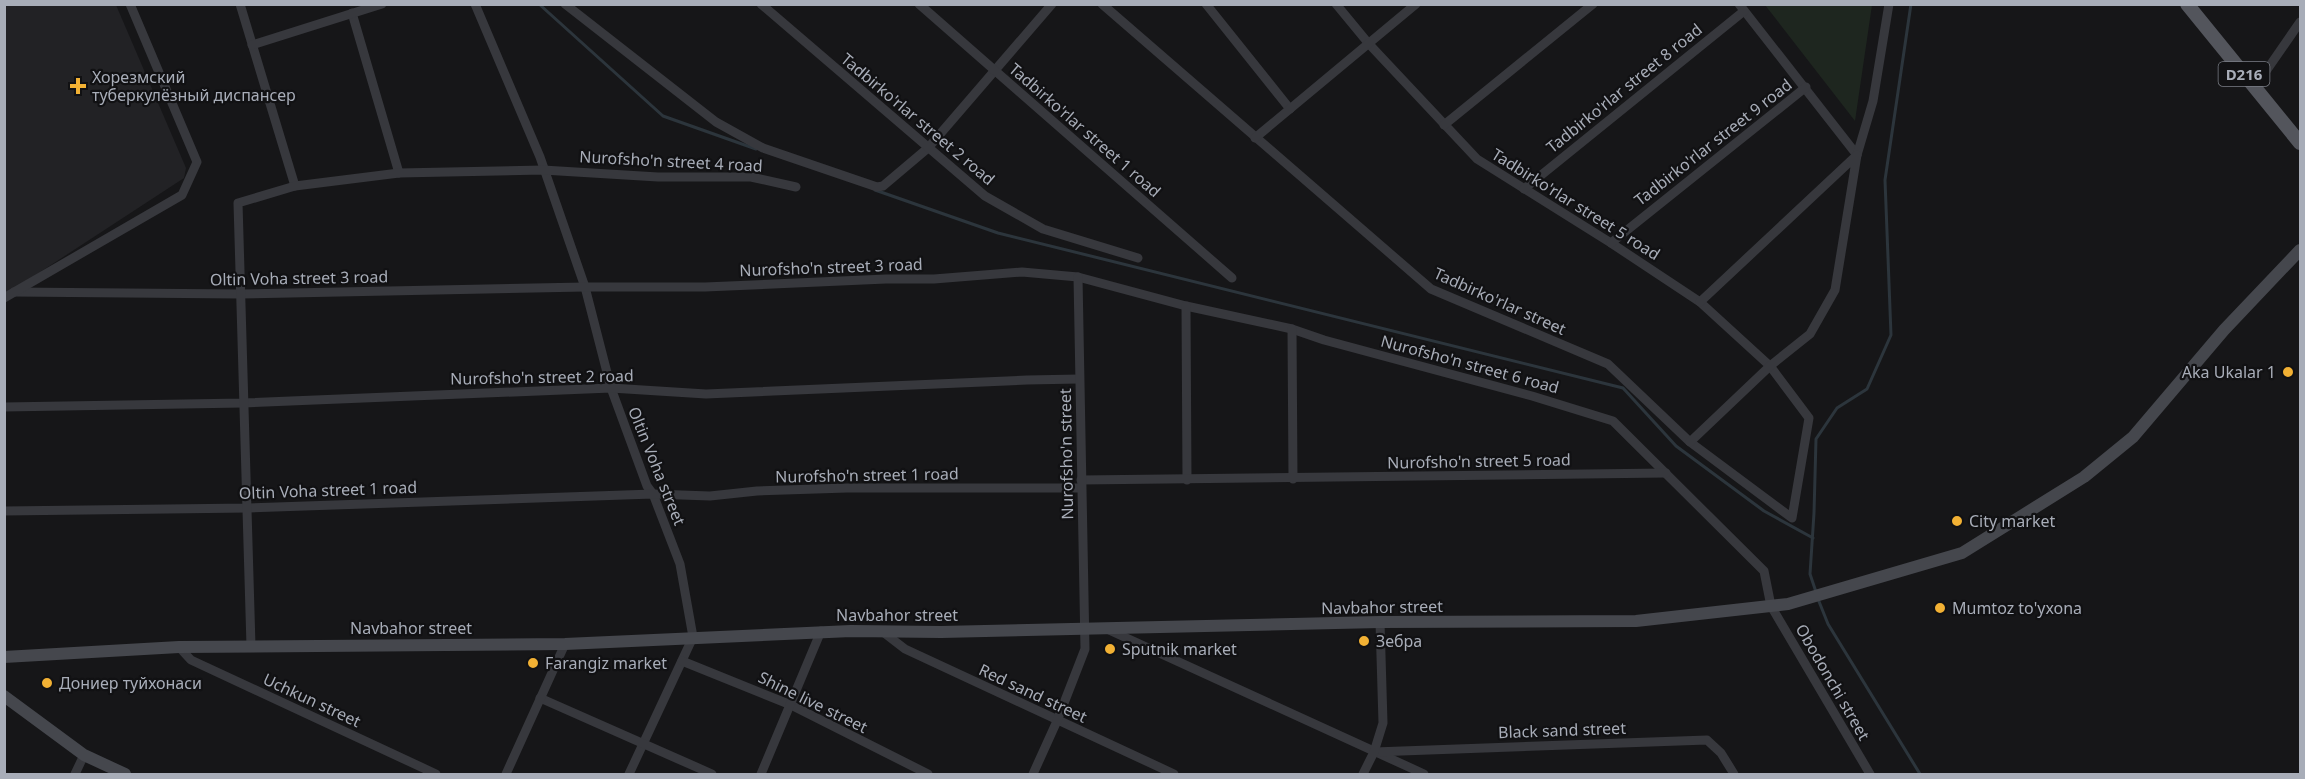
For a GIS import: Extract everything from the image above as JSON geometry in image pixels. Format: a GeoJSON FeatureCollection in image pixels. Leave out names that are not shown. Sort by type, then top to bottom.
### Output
{"type":"FeatureCollection","features":[{"type":"Feature","properties":{"kind":"main road","name":"D216"},"geometry":{"type":"LineString","coordinates":[[2187,4],[2301,143]]}},
{"type":"Feature","properties":{"kind":"main road","name":"Navbahor street"},"geometry":{"type":"LineString","coordinates":[[4,657],[179,647],[565,644],[759,636],[821,631],[1109,630],[1380,622],[1636,621],[1788,603],[1962,554],[2084,477],[2133,437],[2224,330],[2301,250]]}},
{"type":"Feature","properties":{"kind":"main road"},"geometry":{"type":"LineString","coordinates":[[4,696],[84,755],[125,774]]}},
{"type":"Feature","properties":{"kind":"street"},"geometry":{"type":"LineString","coordinates":[[4,298],[182,195],[197,162],[130,4]]}},
{"type":"Feature","properties":{"kind":"street"},"geometry":{"type":"LineString","coordinates":[[240,4],[295,186]]}},
{"type":"Feature","properties":{"kind":"street"},"geometry":{"type":"LineString","coordinates":[[252,45],[382,4]]}},
{"type":"Feature","properties":{"kind":"street","name":"Oltin Voha street"},"geometry":{"type":"LineString","coordinates":[[475,4],[540,157],[585,287],[611,388],[647,486],[653,494],[680,564],[693,637]]}},
{"type":"Feature","properties":{"kind":"street"},"geometry":{"type":"LineString","coordinates":[[564,4],[716,122],[763,148],[877,187],[883,186],[928,148],[1052,4]]}},
{"type":"Feature","properties":{"kind":"street","name":"Tadbirko'rlar street 2 road"},"geometry":{"type":"LineString","coordinates":[[761,4],[985,196],[1043,229],[1138,258]]}},
{"type":"Feature","properties":{"kind":"street","name":"Tadbirko'rlar street 1 road"},"geometry":{"type":"LineString","coordinates":[[919,4],[1232,278]]}},
{"type":"Feature","properties":{"kind":"street","name":"Tadbirko'rlar street"},"geometry":{"type":"LineString","coordinates":[[1102,4],[1431,289],[1608,364],[1690,442],[1792,518],[1809,418]]}},
{"type":"Feature","properties":{"kind":"street"},"geometry":{"type":"LineString","coordinates":[[1206,4],[1290,109]]}},
{"type":"Feature","properties":{"kind":"street","name":"Tadbirko'rlar street 5 road"},"geometry":{"type":"LineString","coordinates":[[1336,4],[1368,44],[1477,159],[1700,302],[1770,366],[1809,418]]}},
{"type":"Feature","properties":{"kind":"street"},"geometry":{"type":"LineString","coordinates":[[1255,138],[1416,4]]}},
{"type":"Feature","properties":{"kind":"street"},"geometry":{"type":"LineString","coordinates":[[1444,125],[1593,4]]}},
{"type":"Feature","properties":{"kind":"street"},"geometry":{"type":"LineString","coordinates":[[1690,442],[1770,366],[1810,334],[1835,290],[1857,155],[1873,101],[1889,4]]}},
{"type":"Feature","properties":{"kind":"street"},"geometry":{"type":"LineString","coordinates":[[1742,8],[1857,155]]}},
{"type":"Feature","properties":{"kind":"street","name":"Tadbirko'rlar street 8 road"},"geometry":{"type":"LineString","coordinates":[[1524,189],[1742,8]]}},
{"type":"Feature","properties":{"kind":"street"},"geometry":{"type":"LineString","coordinates":[[352,13],[399,173]]}},
{"type":"Feature","properties":{"kind":"street"},"geometry":{"type":"LineString","coordinates":[[2254,87],[2301,22]]}},
{"type":"Feature","properties":{"kind":"street","name":"Tadbirko'rlar street 9 road"},"geometry":{"type":"LineString","coordinates":[[1611,243],[1806,87]]}},
{"type":"Feature","properties":{"kind":"street"},"geometry":{"type":"LineString","coordinates":[[1700,302],[1857,155]]}},
{"type":"Feature","properties":{"kind":"street","name":"Nurofsho'n street 4 road"},"geometry":{"type":"LineString","coordinates":[[239,294],[238,203],[295,186],[399,173],[543,170],[658,177],[751,177],[796,187]]}},
{"type":"Feature","properties":{"kind":"street","name":"Nurofsho'n street 3 road"},"geometry":{"type":"LineString","coordinates":[[585,287],[705,287],[934,279],[1022,272],[1078,277]]}},
{"type":"Feature","properties":{"kind":"street","name":"Nurofsho'n street 6 road"},"geometry":{"type":"LineString","coordinates":[[1078,277],[1186,306],[1292,329],[1613,421],[1764,571],[1771,606]]}},
{"type":"Feature","properties":{"kind":"street","name":"Nurofsho'n street"},"geometry":{"type":"LineString","coordinates":[[1033,774],[1057,721],[1085,649],[1078,277]]}},
{"type":"Feature","properties":{"kind":"street","name":"Oltin Voha street 3 road"},"geometry":{"type":"LineString","coordinates":[[14,292],[239,294],[585,287]]}},
{"type":"Feature","properties":{"kind":"street"},"geometry":{"type":"LineString","coordinates":[[239,294],[251,646]]}},
{"type":"Feature","properties":{"kind":"street"},"geometry":{"type":"LineString","coordinates":[[1186,306],[1187,480]]}},
{"type":"Feature","properties":{"kind":"street"},"geometry":{"type":"LineString","coordinates":[[1292,329],[1293,479]]}},
{"type":"Feature","properties":{"kind":"street","name":"Nurofsho'n street 2 road"},"geometry":{"type":"LineString","coordinates":[[4,407],[243,403],[611,388],[706,394],[1079,379]]}},
{"type":"Feature","properties":{"kind":"street","name":"Nurofsho'n street 5 road"},"geometry":{"type":"LineString","coordinates":[[1081,484],[1187,480],[1666,473]]}},
{"type":"Feature","properties":{"kind":"street","name":"Nurofsho'n street 1 road"},"geometry":{"type":"LineString","coordinates":[[653,494],[710,496],[758,491],[847,488],[1081,484]]}},
{"type":"Feature","properties":{"kind":"street","name":"Oltin Voha street 1 road"},"geometry":{"type":"LineString","coordinates":[[4,511],[248,508],[653,494]]}},
{"type":"Feature","properties":{"kind":"street","name":"Obodonchi street"},"geometry":{"type":"LineString","coordinates":[[1771,606],[1870,774]]}},
{"type":"Feature","properties":{"kind":"street"},"geometry":{"type":"LineString","coordinates":[[1363,774],[1374,752],[1383,723],[1380,622]]}},
{"type":"Feature","properties":{"kind":"street","name":"Black sand street"},"geometry":{"type":"LineString","coordinates":[[1109,630],[1424,774]]}},
{"type":"Feature","properties":{"kind":"street"},"geometry":{"type":"LineString","coordinates":[[761,774],[821,631]]}},
{"type":"Feature","properties":{"kind":"street","name":"Red sand street"},"geometry":{"type":"LineString","coordinates":[[884,632],[905,649],[1174,774]]}},
{"type":"Feature","properties":{"kind":"street"},"geometry":{"type":"LineString","coordinates":[[629,774],[693,637]]}},
{"type":"Feature","properties":{"kind":"street"},"geometry":{"type":"LineString","coordinates":[[506,774],[565,644]]}},
{"type":"Feature","properties":{"kind":"street","name":"Uchkun street"},"geometry":{"type":"LineString","coordinates":[[179,647],[191,660],[436,774]]}},
{"type":"Feature","properties":{"kind":"street","name":"Shine live street"},"geometry":{"type":"LineString","coordinates":[[682,661],[791,705],[892,758],[928,774]]}},
{"type":"Feature","properties":{"kind":"street"},"geometry":{"type":"LineString","coordinates":[[540,698],[712,774]]}},
{"type":"Feature","properties":{"kind":"street","name":"Black sand street"},"geometry":{"type":"LineString","coordinates":[[1374,752],[1707,740],[1721,753],[1734,774]]}},
{"type":"Feature","properties":{"kind":"street"},"geometry":{"type":"LineString","coordinates":[[75,774],[84,755]]}},
{"type":"Feature","properties":{"kind":"shaded area","name":"Хорезмский туберкулёзный диспансер"},"geometry":{"type":"Polygon","coordinates":[[[5,5],[116,5],[186,168],[184,178],[5,295],[5,5]]]}},
{"type":"Feature","properties":{"kind":"shaded area"},"geometry":{"type":"Polygon","coordinates":[[[1765,5],[1872,5],[1855,121],[1765,5]]]}},
{"type":"Feature","properties":{"kind":"waterway"},"geometry":{"type":"LineString","coordinates":[[539,4],[663,116],[756,149]]}},
{"type":"Feature","properties":{"kind":"waterway"},"geometry":{"type":"LineString","coordinates":[[1816,592],[1810,574],[1816,439],[1837,408],[1867,389],[1891,335],[1885,180],[1911,4]]}},
{"type":"Feature","properties":{"kind":"waterway"},"geometry":{"type":"LineString","coordinates":[[875,190],[998,233],[1623,388],[1676,446],[1764,511],[1813,538]]}},
{"type":"Feature","properties":{"kind":"waterway"},"geometry":{"type":"LineString","coordinates":[[1818,599],[1828,624],[1920,774]]}},
{"type":"Feature","properties":{"kind":"place","name":"Хорезмский туберкулёзный диспансер"},"geometry":{"type":"Point","coordinates":[78,86]}},
{"type":"Feature","properties":{"kind":"place","name":"Aka Ukalar 1"},"geometry":{"type":"Point","coordinates":[2288,372]}},
{"type":"Feature","properties":{"kind":"place","name":"City market"},"geometry":{"type":"Point","coordinates":[1957,521]}},
{"type":"Feature","properties":{"kind":"place","name":"Mumtoz to'yxona"},"geometry":{"type":"Point","coordinates":[1940,608]}},
{"type":"Feature","properties":{"kind":"place","name":"Зебра"},"geometry":{"type":"Point","coordinates":[1364,641]}},
{"type":"Feature","properties":{"kind":"place","name":"Sputnik market"},"geometry":{"type":"Point","coordinates":[1110,649]}},
{"type":"Feature","properties":{"kind":"place","name":"Farangiz market"},"geometry":{"type":"Point","coordinates":[533,663]}},
{"type":"Feature","properties":{"kind":"place","name":"Дониер туйхонаси"},"geometry":{"type":"Point","coordinates":[47,683]}}]}
